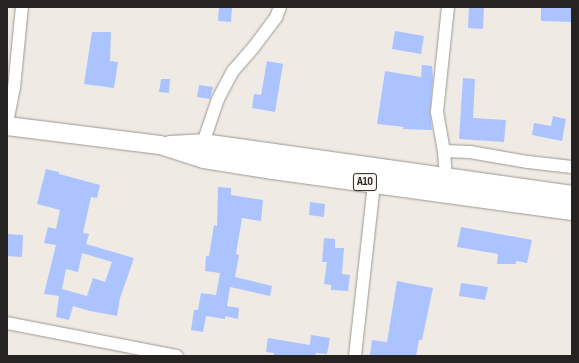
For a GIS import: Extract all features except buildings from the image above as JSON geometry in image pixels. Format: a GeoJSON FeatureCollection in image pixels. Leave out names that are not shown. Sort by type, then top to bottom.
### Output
{"type":"FeatureCollection","features":[{"type":"Feature","properties":{"kind":"highway","name":"A10"},"geometry":{"type":"LineString","coordinates":[[7,125],[160,146],[204,160],[572,211]]}},
{"type":"Feature","properties":{"kind":"highway","name":"A10"},"geometry":{"type":"LineString","coordinates":[[160,146],[203,143],[572,195]]}},
{"type":"Feature","properties":{"kind":"street"},"geometry":{"type":"LineString","coordinates":[[7,125],[10,88],[22,7]]}},
{"type":"Feature","properties":{"kind":"street"},"geometry":{"type":"LineString","coordinates":[[203,143],[218,99],[232,71],[253,48],[276,17],[280,7]]}},
{"type":"Feature","properties":{"kind":"street"},"geometry":{"type":"LineString","coordinates":[[446,178],[444,150],[437,112],[448,7]]}},
{"type":"Feature","properties":{"kind":"street"},"geometry":{"type":"LineString","coordinates":[[444,150],[470,152],[528,162],[572,167]]}},
{"type":"Feature","properties":{"kind":"street"},"geometry":{"type":"LineString","coordinates":[[355,356],[374,184]]}},
{"type":"Feature","properties":{"kind":"street"},"geometry":{"type":"LineString","coordinates":[[7,323],[164,355],[177,356]]}}]}
